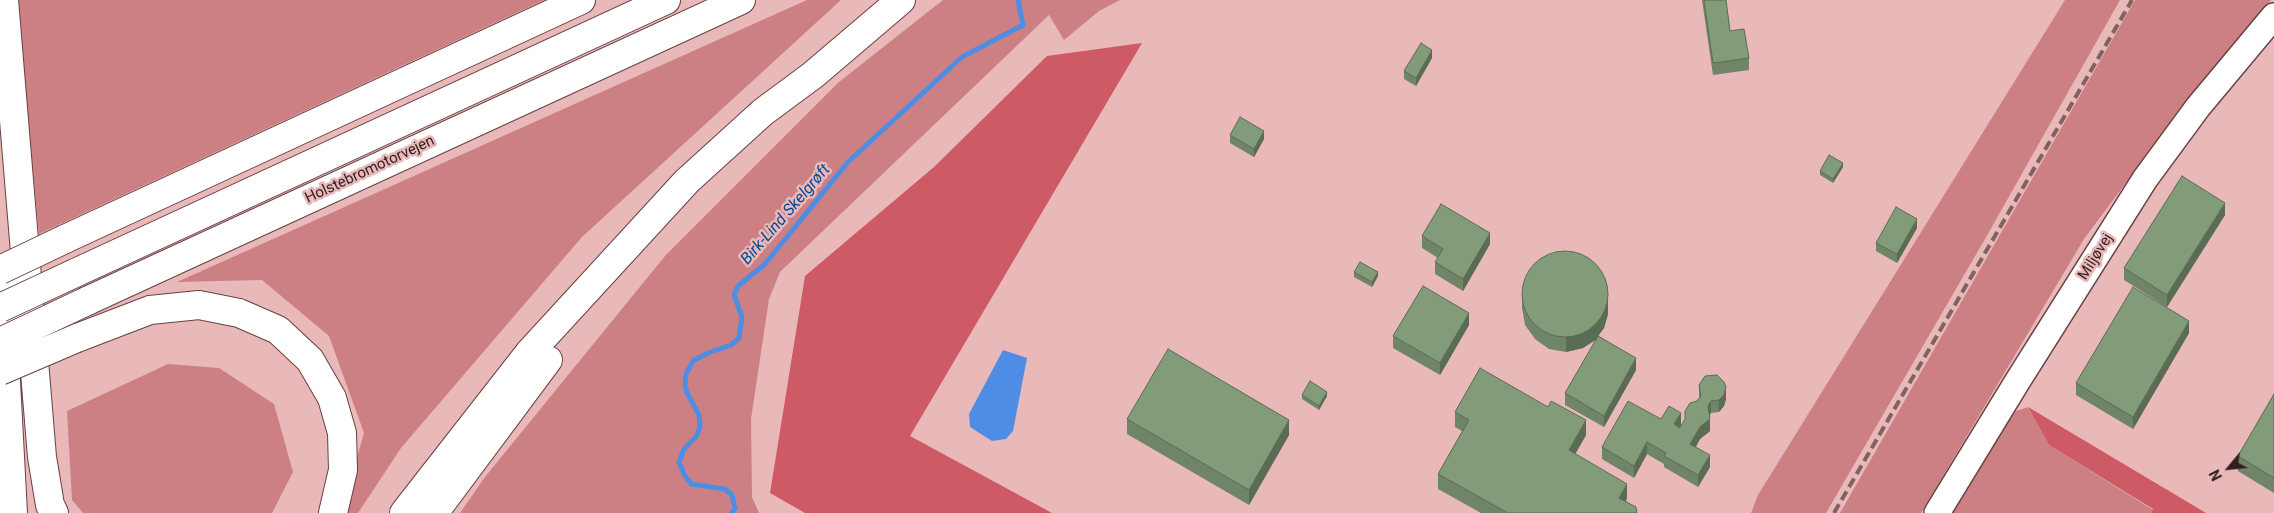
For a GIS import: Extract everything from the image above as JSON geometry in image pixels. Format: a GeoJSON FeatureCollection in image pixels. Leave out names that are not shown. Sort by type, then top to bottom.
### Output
{"type":"FeatureCollection","features":[{"type":"Feature","properties":{"kind":"highway"},"geometry":{"type":"LineString","coordinates":[[4,0],[42,457],[50,506],[54,513]]}},
{"type":"Feature","properties":{"kind":"highway"},"geometry":{"type":"LineString","coordinates":[[13,513],[0,269],[581,0]]}},
{"type":"Feature","properties":{"kind":"highway","name":"Holstebromotorvejen"},"geometry":{"type":"LineString","coordinates":[[0,308],[666,0]]}},
{"type":"Feature","properties":{"kind":"highway","name":"Holstebromotorvejen"},"geometry":{"type":"LineString","coordinates":[[0,342],[741,0]]}},
{"type":"Feature","properties":{"kind":"highway"},"geometry":{"type":"LineString","coordinates":[[404,513],[529,353],[687,181],[763,112],[813,75],[901,0]]}},
{"type":"Feature","properties":{"kind":"highway"},"geometry":{"type":"LineString","coordinates":[[434,513],[546,363],[700,187],[813,75]]}},
{"type":"Feature","properties":{"kind":"highway"},"geometry":{"type":"LineString","coordinates":[[0,371],[76,338],[150,310],[198,305],[240,313],[278,330],[310,360],[332,398],[342,433],[343,470],[333,513]]}},
{"type":"Feature","properties":{"kind":"street","name":"Miljøvej"},"geometry":{"type":"LineString","coordinates":[[1937,513],[2145,179],[2198,107],[2274,16]]}},
{"type":"Feature","properties":{"kind":"shaded area"},"geometry":{"type":"Polygon","coordinates":[[[16,0],[544,0],[39,234],[16,0]]]}},
{"type":"Feature","properties":{"kind":"shaded area"},"geometry":{"type":"Polygon","coordinates":[[[807,0],[841,0],[582,237],[401,448],[358,513],[341,513],[364,433],[329,336],[262,280],[177,282],[807,0]]]}},
{"type":"Feature","properties":{"kind":"shaded area"},"geometry":{"type":"Polygon","coordinates":[[[943,0],[1120,0],[1099,11],[1064,40],[1049,15],[780,272],[769,299],[751,419],[752,497],[759,513],[460,513],[485,477],[665,256],[839,82],[943,0]]]}},
{"type":"Feature","properties":{"kind":"shaded area"},"geometry":{"type":"Polygon","coordinates":[[[2065,0],[2120,0],[1989,232],[1826,513],[1751,513],[1758,495],[2065,0]]]}},
{"type":"Feature","properties":{"kind":"shaded area"},"geometry":{"type":"Polygon","coordinates":[[[2135,0],[2271,0],[2188,100],[2084,239],[1921,513],[1840,513],[2135,0]]]}},
{"type":"Feature","properties":{"kind":"shaded area"},"geometry":{"type":"Polygon","coordinates":[[[1142,43],[910,436],[1052,513],[805,513],[770,493],[805,276],[934,167],[1047,56],[1142,43]]]}},
{"type":"Feature","properties":{"kind":"shaded area"},"geometry":{"type":"Polygon","coordinates":[[[168,364],[219,368],[274,404],[293,472],[272,513],[83,513],[72,500],[67,411],[168,364]]]}},
{"type":"Feature","properties":{"kind":"shaded area"},"geometry":{"type":"Polygon","coordinates":[[[2028,407],[2049,445],[2153,510],[2151,513],[1949,513],[2011,413],[2028,407]]]}},
{"type":"Feature","properties":{"kind":"shaded area"},"geometry":{"type":"Polygon","coordinates":[[[2028,407],[2206,513],[2151,513],[2153,509],[2049,445],[2028,407]]]}},
{"type":"Feature","properties":{"kind":"water"},"geometry":{"type":"Polygon","coordinates":[[[1003,350],[1027,358],[1013,431],[1006,439],[992,441],[970,427],[969,414],[1003,350]]]}},
{"type":"Feature","properties":{"kind":"building"},"geometry":{"type":"Polygon","coordinates":[[[1704,0],[1726,0],[1730,31],[1744,29],[1749,58],[1713,63],[1704,0]]]}},
{"type":"Feature","properties":{"kind":"building"},"geometry":{"type":"Polygon","coordinates":[[[1421,43],[1432,50],[1416,78],[1404,71],[1421,43]]]}},
{"type":"Feature","properties":{"kind":"building"},"geometry":{"type":"Polygon","coordinates":[[[1240,117],[1264,131],[1254,149],[1230,135],[1240,117]]]}},
{"type":"Feature","properties":{"kind":"building"},"geometry":{"type":"Polygon","coordinates":[[[1829,155],[1843,163],[1833,179],[1820,171],[1829,155]]]}},
{"type":"Feature","properties":{"kind":"building"},"geometry":{"type":"Polygon","coordinates":[[[2182,176],[2225,203],[2167,295],[2124,268],[2182,176]]]}},
{"type":"Feature","properties":{"kind":"building"},"geometry":{"type":"Polygon","coordinates":[[[1441,204],[1490,233],[1463,279],[1435,262],[1443,249],[1422,236],[1441,204]]]}},
{"type":"Feature","properties":{"kind":"building"},"geometry":{"type":"Polygon","coordinates":[[[1896,207],[1917,219],[1897,254],[1876,243],[1896,207]]]}},
{"type":"Feature","properties":{"kind":"building"},"geometry":{"type":"Polygon","coordinates":[[[1565,251],[1581,255],[1595,264],[1604,278],[1608,294],[1604,310],[1595,324],[1581,333],[1565,337],[1549,333],[1535,324],[1526,310],[1522,294],[1526,278],[1535,264],[1549,255],[1565,251]]]}},
{"type":"Feature","properties":{"kind":"building"},"geometry":{"type":"Polygon","coordinates":[[[1360,262],[1378,272],[1372,282],[1354,272],[1360,262]]]}},
{"type":"Feature","properties":{"kind":"building"},"geometry":{"type":"Polygon","coordinates":[[[1423,286],[1469,313],[1440,363],[1393,336],[1423,286]]]}},
{"type":"Feature","properties":{"kind":"building"},"geometry":{"type":"Polygon","coordinates":[[[2133,287],[2189,321],[2133,417],[2076,383],[2133,287]]]}},
{"type":"Feature","properties":{"kind":"building"},"geometry":{"type":"Polygon","coordinates":[[[1598,336],[1636,358],[1604,416],[1565,393],[1598,336]]]}},
{"type":"Feature","properties":{"kind":"building"},"geometry":{"type":"Polygon","coordinates":[[[1168,349],[1289,420],[1249,490],[1127,419],[1168,349]]]}},
{"type":"Feature","properties":{"kind":"building"},"geometry":{"type":"Polygon","coordinates":[[[1480,368],[1548,407],[1551,401],[1586,420],[1569,450],[1627,484],[1619,498],[1636,507],[1637,513],[1508,513],[1438,474],[1469,420],[1455,412],[1480,368]]]}},
{"type":"Feature","properties":{"kind":"building"},"geometry":{"type":"Polygon","coordinates":[[[1717,375],[1726,387],[1724,395],[1719,400],[1711,401],[1708,406],[1710,419],[1700,427],[1690,444],[1710,455],[1698,475],[1664,456],[1666,453],[1647,442],[1634,466],[1602,447],[1628,401],[1661,419],[1669,406],[1681,413],[1674,424],[1680,428],[1685,419],[1685,411],[1690,403],[1697,401],[1701,396],[1699,385],[1705,376],[1717,375]]]}},
{"type":"Feature","properties":{"kind":"building"},"geometry":{"type":"Polygon","coordinates":[[[1310,381],[1327,392],[1319,406],[1302,395],[1310,381]]]}},
{"type":"Feature","properties":{"kind":"building"},"geometry":{"type":"Polygon","coordinates":[[[2274,394],[2274,478],[2238,456],[2274,394]]]}},
{"type":"Feature","properties":{"kind":"waterway","name":"Birk-Lind Skelgrøft"},"geometry":{"type":"LineString","coordinates":[[732,513],[735,508],[732,495],[725,489],[691,484],[679,462],[684,449],[696,437],[700,427],[699,415],[687,393],[685,385],[686,374],[693,361],[708,353],[731,345],[739,338],[742,317],[734,295],[738,286],[764,265],[848,162],[962,57],[1023,25],[1018,0]]}},
{"type":"Feature","properties":{"kind":"railway"},"geometry":{"type":"LineString","coordinates":[[1834,513],[2132,0]]}}]}
